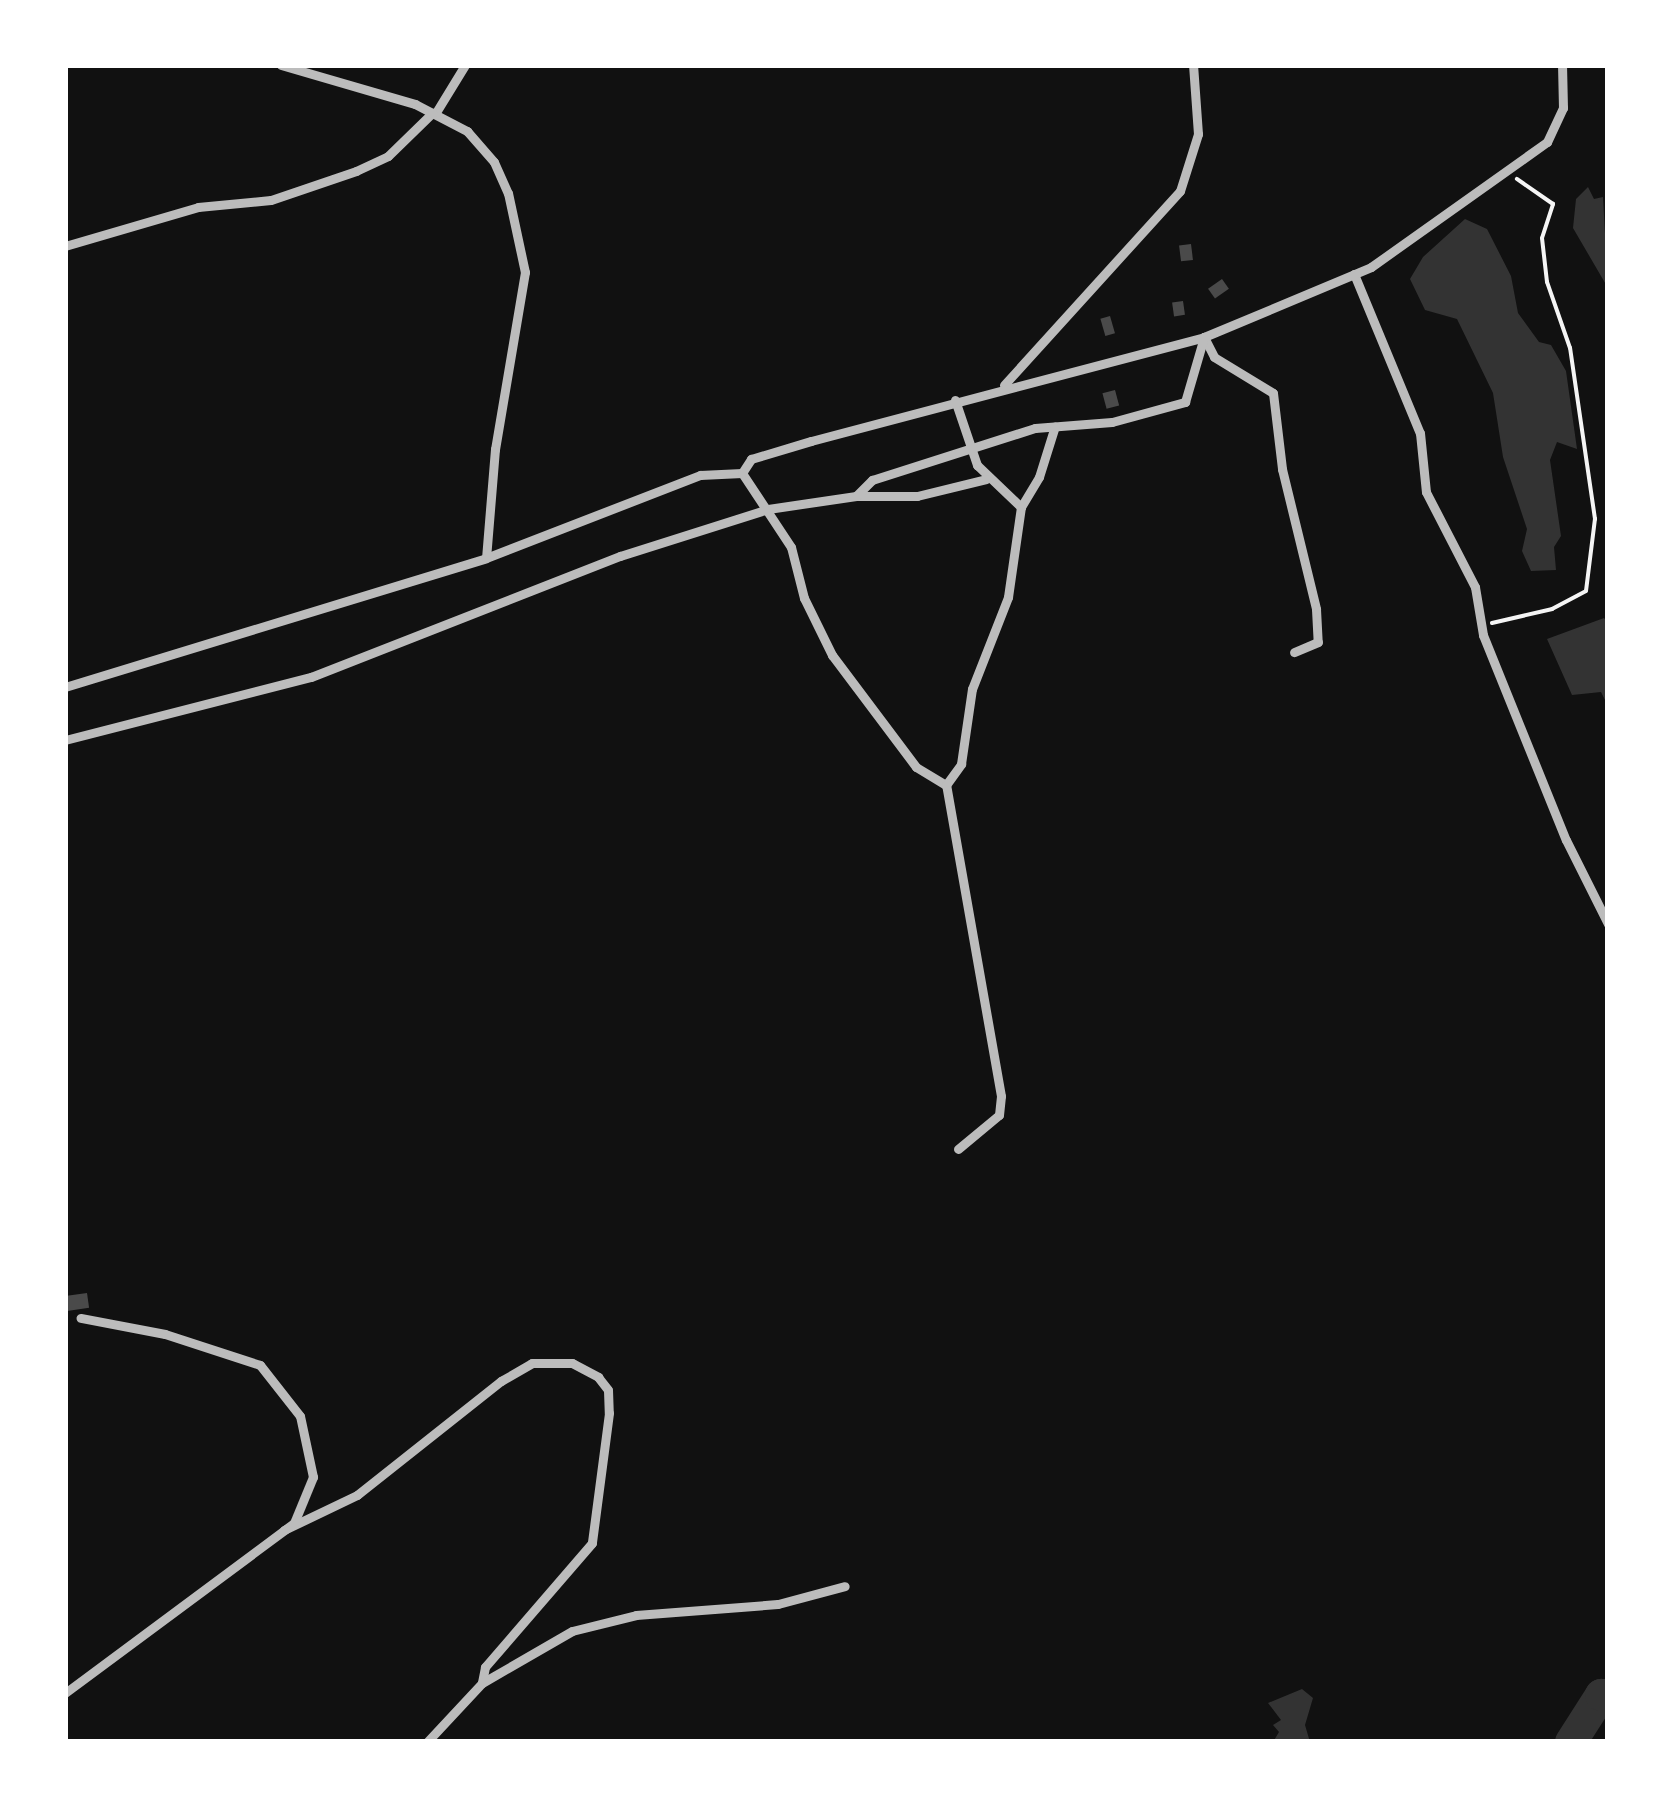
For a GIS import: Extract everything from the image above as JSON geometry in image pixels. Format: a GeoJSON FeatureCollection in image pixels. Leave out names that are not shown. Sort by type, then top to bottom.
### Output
{"type":"FeatureCollection","features":[{"type":"Feature","properties":{"kind":"street"},"geometry":{"type":"LineString","coordinates":[[281,65],[433,113],[467,132],[494,162],[525,272],[495,449],[486,558]]}},
{"type":"Feature","properties":{"kind":"street"},"geometry":{"type":"LineString","coordinates":[[65,246],[198,207],[271,200],[356,172],[388,156],[433,113],[465,65]]}},
{"type":"Feature","properties":{"kind":"street"},"geometry":{"type":"LineString","coordinates":[[1003,386],[1180,191],[1198,134],[1193,65]]}},
{"type":"Feature","properties":{"kind":"street"},"geometry":{"type":"LineString","coordinates":[[65,687],[486,558],[700,475],[742,473],[752,460],[1003,386],[1204,337],[1396,253],[1494,179],[1558,128],[1562,65]]}},
{"type":"Feature","properties":{"kind":"street"},"geometry":{"type":"LineString","coordinates":[[1354,274],[1420,433],[1426,492],[1475,586],[1483,635],[1566,840],[1608,924]]}},
{"type":"Feature","properties":{"kind":"street"},"geometry":{"type":"LineString","coordinates":[[856,496],[872,480],[968,448],[1055,426],[1112,422],[1185,402],[1204,337]]}},
{"type":"Feature","properties":{"kind":"street"},"geometry":{"type":"LineString","coordinates":[[1204,337],[1214,356],[1273,393],[1282,470],[1316,609],[1318,642],[1294,652]]}},
{"type":"Feature","properties":{"kind":"street"},"geometry":{"type":"LineString","coordinates":[[956,400],[968,448],[986,479],[1021,507]]}},
{"type":"Feature","properties":{"kind":"street"},"geometry":{"type":"LineString","coordinates":[[958,1149],[999,1116],[1001,1096],[946,785],[961,764],[972,689],[1008,597],[1021,507],[1040,477],[1055,426]]}},
{"type":"Feature","properties":{"kind":"street"},"geometry":{"type":"LineString","coordinates":[[742,473],[791,547],[804,598],[832,654],[916,768],[946,785]]}},
{"type":"Feature","properties":{"kind":"street"},"geometry":{"type":"LineString","coordinates":[[65,740],[311,677],[583,569],[768,509],[856,496],[917,496],[986,479]]}},
{"type":"Feature","properties":{"kind":"street"},"geometry":{"type":"LineString","coordinates":[[65,1692],[298,1520],[313,1477],[300,1416],[273,1378],[252,1360],[224,1350],[81,1318]]}},
{"type":"Feature","properties":{"kind":"street"},"geometry":{"type":"LineString","coordinates":[[284,1530],[358,1495],[501,1380],[532,1363],[572,1363],[598,1378],[610,1413],[592,1543],[497,1652],[482,1683],[427,1742]]}},
{"type":"Feature","properties":{"kind":"street"},"geometry":{"type":"LineString","coordinates":[[482,1683],[594,1624],[778,1604],[845,1586]]}},
{"type":"Feature","properties":{"kind":"path"},"geometry":{"type":"LineString","coordinates":[[1483,635],[1491,623],[1552,609],[1586,592],[1595,519],[1570,348],[1547,282],[1542,238],[1553,204],[1511,176],[1494,179]]}},
{"type":"Feature","properties":{"kind":"shaded area"},"geometry":{"type":"Polygon","coordinates":[[[1588,187],[1594,199],[1603,197],[1608,288],[1573,228],[1576,199],[1588,187]]]}},
{"type":"Feature","properties":{"kind":"shaded area"},"geometry":{"type":"Polygon","coordinates":[[[1465,219],[1487,229],[1511,276],[1518,313],[1539,342],[1551,345],[1566,371],[1577,449],[1557,442],[1550,460],[1561,536],[1554,547],[1556,570],[1531,571],[1522,551],[1527,529],[1503,457],[1493,393],[1457,319],[1425,310],[1410,279],[1423,257],[1465,219]]]}},
{"type":"Feature","properties":{"kind":"shaded area"},"geometry":{"type":"Polygon","coordinates":[[[1604,618],[1608,623],[1608,706],[1601,692],[1572,695],[1547,639],[1604,618]]]}},
{"type":"Feature","properties":{"kind":"shaded area"},"geometry":{"type":"Polygon","coordinates":[[[1302,1689],[1313,1698],[1305,1725],[1310,1742],[1273,1742],[1279,1732],[1273,1725],[1281,1720],[1268,1703],[1302,1689]]]}},
{"type":"Feature","properties":{"kind":"building"},"geometry":{"type":"Polygon","coordinates":[[[1191,244],[1193,260],[1181,261],[1179,245],[1191,244]]]}},
{"type":"Feature","properties":{"kind":"building"},"geometry":{"type":"Polygon","coordinates":[[[1222,279],[1229,289],[1215,299],[1208,289],[1222,279]]]}},
{"type":"Feature","properties":{"kind":"building"},"geometry":{"type":"Polygon","coordinates":[[[1183,301],[1185,315],[1174,316],[1172,303],[1183,301]]]}},
{"type":"Feature","properties":{"kind":"building"},"geometry":{"type":"Polygon","coordinates":[[[1110,316],[1115,333],[1105,336],[1100,319],[1110,316]]]}},
{"type":"Feature","properties":{"kind":"building"},"geometry":{"type":"Polygon","coordinates":[[[1115,390],[1119,405],[1107,409],[1102,393],[1115,390]]]}},
{"type":"Feature","properties":{"kind":"building"},"geometry":{"type":"Polygon","coordinates":[[[87,1293],[89,1308],[67,1311],[65,1296],[87,1293]]]}},
{"type":"Feature","properties":{"kind":"waterway"},"geometry":{"type":"LineString","coordinates":[[1571,1742],[1601,1695],[1608,1695]]}}]}
